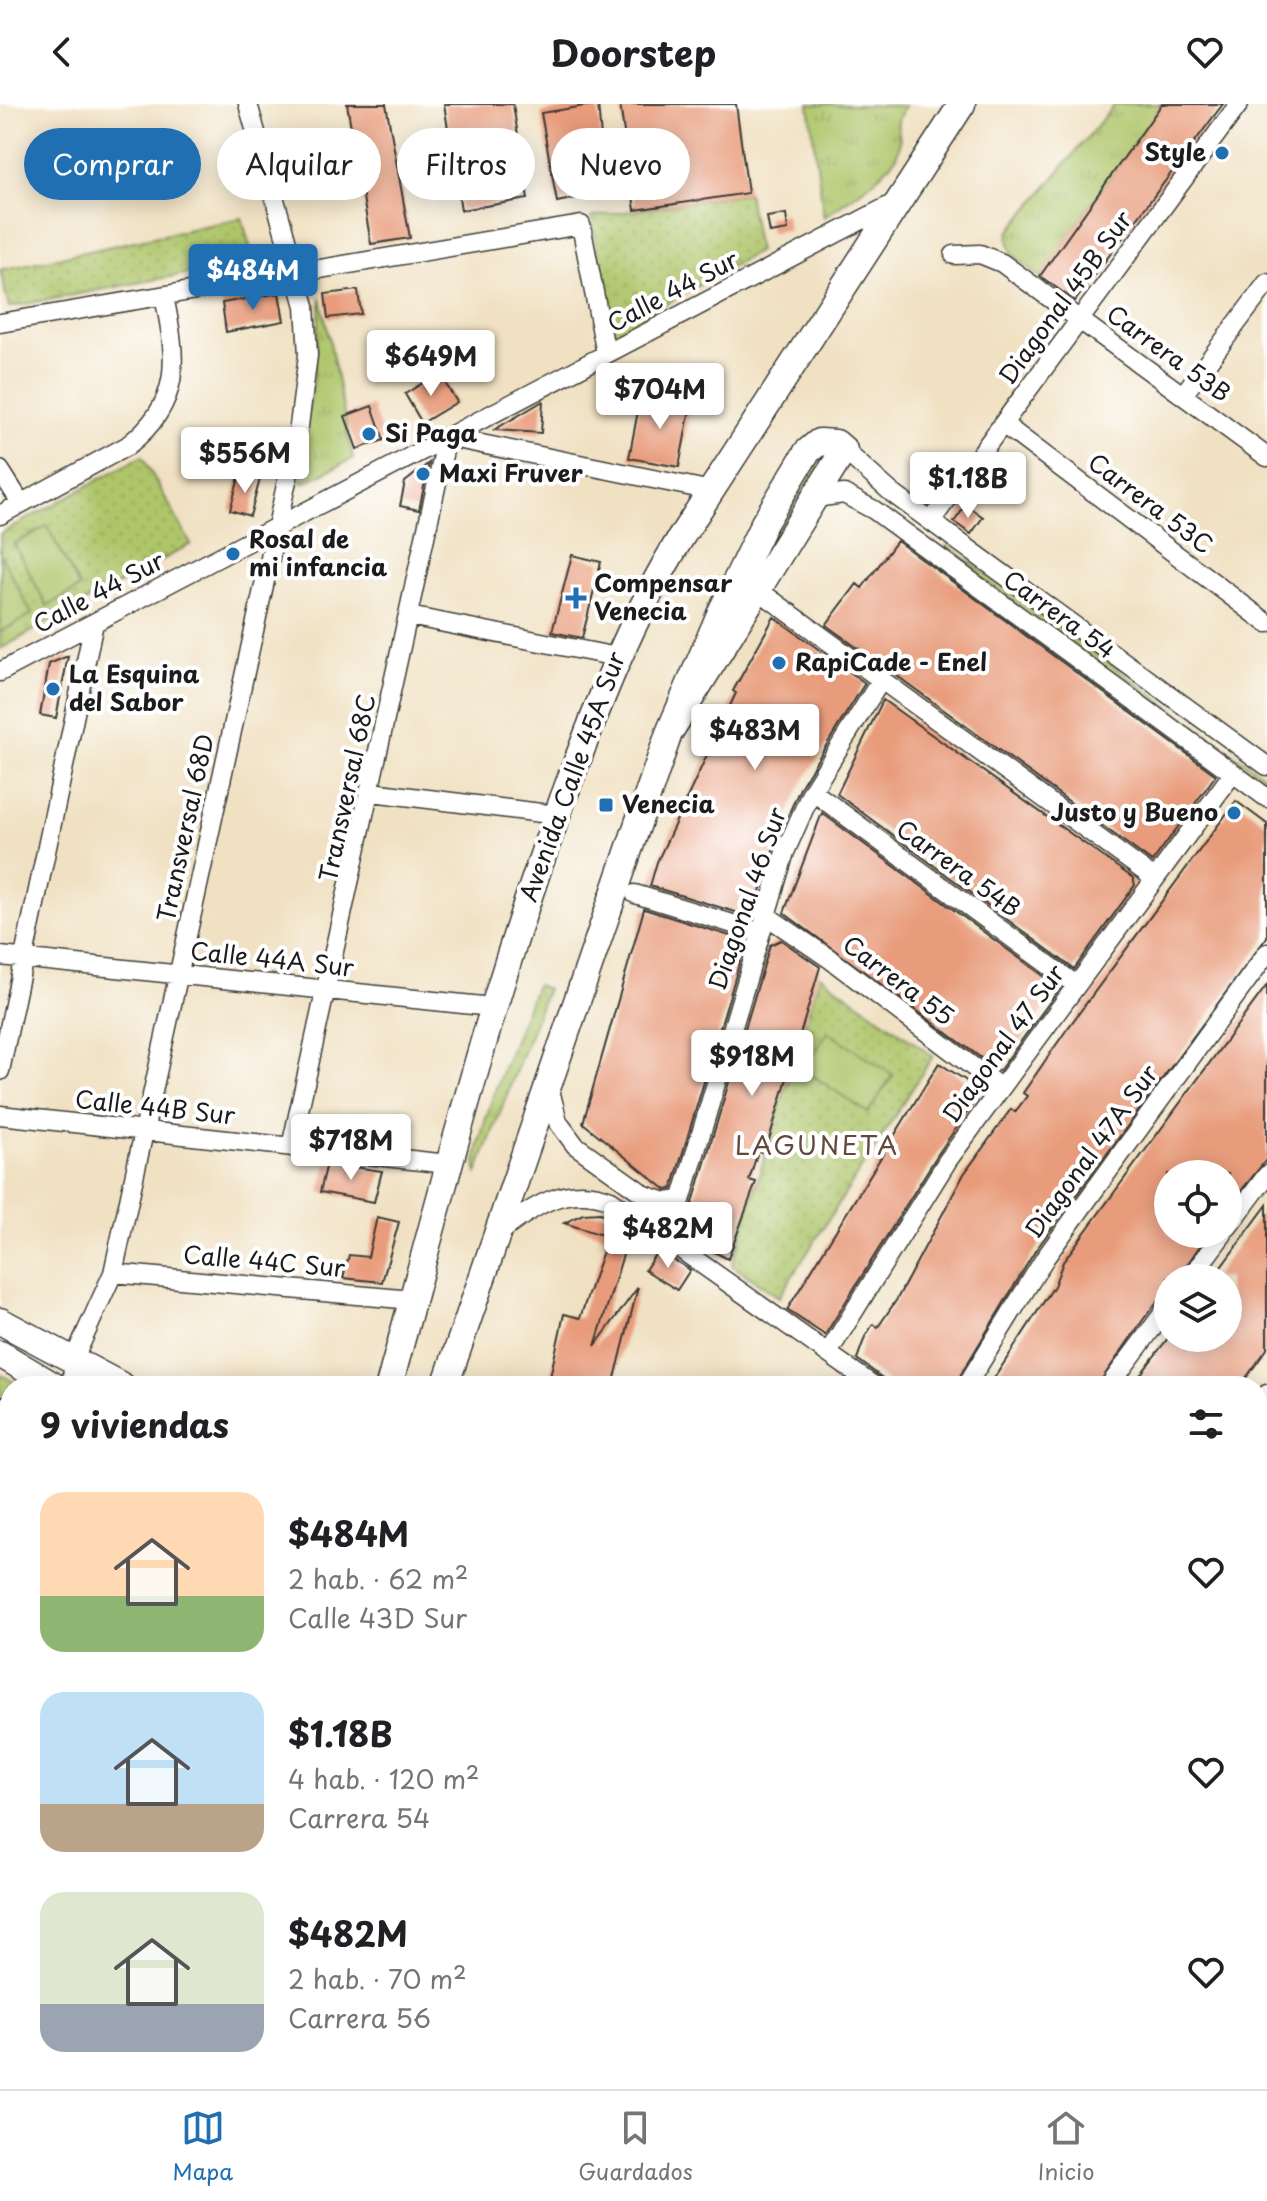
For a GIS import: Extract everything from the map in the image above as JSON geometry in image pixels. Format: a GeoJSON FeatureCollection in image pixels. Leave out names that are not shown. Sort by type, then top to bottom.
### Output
{"type":"FeatureCollection","features":[{"type":"Feature","properties":{"kind":"highway","name":"Avenida Calle 45A Sur"},"geometry":{"type":"LineString","coordinates":[[392,1376],[492,1007],[557,815],[617,657],[656,577],[962,104]]}},
{"type":"Feature","properties":{"kind":"highway"},"geometry":{"type":"LineString","coordinates":[[448,1376],[669,733],[709,638],[764,523],[807,452],[819,442],[840,446],[815,498],[669,733]]}},
{"type":"Feature","properties":{"kind":"highway"},"geometry":{"type":"LineString","coordinates":[[0,1321],[73,1374]]}},
{"type":"Feature","properties":{"kind":"highway"},"geometry":{"type":"LineString","coordinates":[[381,1376],[402,1338]]}},
{"type":"Feature","properties":{"kind":"highway"},"geometry":{"type":"LineString","coordinates":[[7,1356],[38,1376]]}},
{"type":"Feature","properties":{"kind":"street","name":"Transversal 68D"},"geometry":{"type":"LineString","coordinates":[[73,1374],[113,1273],[299,426],[308,355],[305,306],[248,104]]}},
{"type":"Feature","properties":{"kind":"street","name":"Diagonal 45B Sur"},"geometry":{"type":"LineString","coordinates":[[931,521],[1239,104]]}},
{"type":"Feature","properties":{"kind":"street","name":"Calle 44 Sur"},"geometry":{"type":"LineString","coordinates":[[0,672],[901,199]]}},
{"type":"Feature","properties":{"kind":"street"},"geometry":{"type":"LineString","coordinates":[[0,323],[581,225],[606,354]]}},
{"type":"Feature","properties":{"kind":"street","name":"Carrera 53B"},"geometry":{"type":"LineString","coordinates":[[954,255],[980,254],[995,259],[1267,457]]}},
{"type":"Feature","properties":{"kind":"street"},"geometry":{"type":"LineString","coordinates":[[1183,395],[1267,283]]}},
{"type":"Feature","properties":{"kind":"street"},"geometry":{"type":"LineString","coordinates":[[0,515],[127,446],[145,432],[162,409],[172,382],[175,350],[164,296]]}},
{"type":"Feature","properties":{"kind":"street","name":"Carrera 53C"},"geometry":{"type":"LineString","coordinates":[[1003,424],[1267,623]]}},
{"type":"Feature","properties":{"kind":"street"},"geometry":{"type":"LineString","coordinates":[[447,437],[712,491]]}},
{"type":"Feature","properties":{"kind":"street","name":"Transversal 68C"},"geometry":{"type":"LineString","coordinates":[[291,1147],[372,792],[447,437]]}},
{"type":"Feature","properties":{"kind":"street","name":"Carrera 54"},"geometry":{"type":"LineString","coordinates":[[840,446],[873,478],[1267,766]]}},
{"type":"Feature","properties":{"kind":"street"},"geometry":{"type":"LineString","coordinates":[[0,470],[21,503]]}},
{"type":"Feature","properties":{"kind":"street","name":"Carrera 54"},"geometry":{"type":"LineString","coordinates":[[815,498],[844,494],[866,505],[1267,798]]}},
{"type":"Feature","properties":{"kind":"street"},"geometry":{"type":"LineString","coordinates":[[758,590],[1155,879]]}},
{"type":"Feature","properties":{"kind":"street"},"geometry":{"type":"LineString","coordinates":[[409,616],[617,657]]}},
{"type":"Feature","properties":{"kind":"street"},"geometry":{"type":"LineString","coordinates":[[0,1071],[94,623]]}},
{"type":"Feature","properties":{"kind":"street","name":"Diagonal 46 Sur"},"geometry":{"type":"LineString","coordinates":[[669,1241],[785,852],[812,791],[881,680]]}},
{"type":"Feature","properties":{"kind":"street"},"geometry":{"type":"LineString","coordinates":[[1126,694],[1157,685]]}},
{"type":"Feature","properties":{"kind":"street","name":"Diagonal 47 Sur"},"geometry":{"type":"LineString","coordinates":[[828,1353],[927,1192],[1233,773]]}},
{"type":"Feature","properties":{"kind":"street","name":"Carrera 54B"},"geometry":{"type":"LineString","coordinates":[[812,791],[1076,985]]}},
{"type":"Feature","properties":{"kind":"street"},"geometry":{"type":"LineString","coordinates":[[372,792],[557,815]]}},
{"type":"Feature","properties":{"kind":"street","name":"Carrera 55"},"geometry":{"type":"LineString","coordinates":[[635,894],[762,923],[830,959],[1001,1088]]}},
{"type":"Feature","properties":{"kind":"street","name":"Diagonal 47A Sur"},"geometry":{"type":"LineString","coordinates":[[972,1376],[1045,1258],[1267,953]]}},
{"type":"Feature","properties":{"kind":"street","name":"Calle 44A Sur"},"geometry":{"type":"LineString","coordinates":[[0,956],[492,1007]]}},
{"type":"Feature","properties":{"kind":"street"},"geometry":{"type":"LineString","coordinates":[[549,1083],[558,1122],[575,1145],[645,1195],[665,1202],[681,1200]]}},
{"type":"Feature","properties":{"kind":"street","name":"Calle 44B Sur"},"geometry":{"type":"LineString","coordinates":[[0,1115],[448,1164]]}},
{"type":"Feature","properties":{"kind":"street"},"geometry":{"type":"LineString","coordinates":[[1242,1208],[1267,1175]]}},
{"type":"Feature","properties":{"kind":"street"},"geometry":{"type":"LineString","coordinates":[[496,1236],[544,1201],[588,1193],[611,1200],[860,1376]]}},
{"type":"Feature","properties":{"kind":"street","name":"Calle 44C Sur"},"geometry":{"type":"LineString","coordinates":[[113,1273],[412,1300]]}},
{"type":"Feature","properties":{"kind":"street"},"geometry":{"type":"LineString","coordinates":[[1116,1376],[1154,1326]]}},
{"type":"Feature","properties":{"kind":"green space"},"geometry":{"type":"Polygon","coordinates":[[[809,104],[905,106],[898,120],[900,141],[895,157],[879,176],[824,217],[809,104]]]}},
{"type":"Feature","properties":{"kind":"green space"},"geometry":{"type":"Polygon","coordinates":[[[1115,104],[1162,104],[1040,277],[1013,253],[1009,232],[1115,104]]]}},
{"type":"Feature","properties":{"kind":"green space"},"geometry":{"type":"Polygon","coordinates":[[[748,193],[758,251],[612,335],[591,217],[748,193]]]}},
{"type":"Feature","properties":{"kind":"green space"},"geometry":{"type":"Polygon","coordinates":[[[242,218],[254,261],[9,307],[0,270],[242,218]]]}},
{"type":"Feature","properties":{"kind":"green space"},"geometry":{"type":"Polygon","coordinates":[[[321,297],[353,459],[303,483],[296,479],[313,384],[321,297]]]}},
{"type":"Feature","properties":{"kind":"green space"},"geometry":{"type":"Polygon","coordinates":[[[815,453],[826,457],[750,587],[764,541],[815,453]]]}},
{"type":"Feature","properties":{"kind":"green space"},"geometry":{"type":"Polygon","coordinates":[[[142,456],[191,544],[0,649],[0,534],[142,456]]]}},
{"type":"Feature","properties":{"kind":"green space"},"geometry":{"type":"Polygon","coordinates":[[[47,526],[80,588],[47,606],[14,544],[47,526]]]}},
{"type":"Feature","properties":{"kind":"green space"},"geometry":{"type":"Polygon","coordinates":[[[947,545],[1267,778],[1267,788],[944,550],[947,545]]]}},
{"type":"Feature","properties":{"kind":"green space"},"geometry":{"type":"Polygon","coordinates":[[[0,554],[32,614],[0,632],[0,554]]]}},
{"type":"Feature","properties":{"kind":"green space"},"geometry":{"type":"Polygon","coordinates":[[[820,975],[933,1056],[779,1297],[732,1265],[820,975]]]}},
{"type":"Feature","properties":{"kind":"green space"},"geometry":{"type":"Polygon","coordinates":[[[536,985],[547,989],[477,1173],[476,1159],[488,1111],[536,985]]]}},
{"type":"Feature","properties":{"kind":"green space"},"geometry":{"type":"Polygon","coordinates":[[[828,1032],[893,1075],[868,1113],[803,1069],[828,1032]]]}},
{"type":"Feature","properties":{"kind":"building"},"geometry":{"type":"Polygon","coordinates":[[[347,104],[386,104],[397,165],[397,200],[403,200],[410,238],[371,244],[363,200],[381,200],[381,128],[351,128],[347,104]]]}},
{"type":"Feature","properties":{"kind":"building"},"geometry":{"type":"Polygon","coordinates":[[[444,104],[513,104],[517,128],[448,128],[444,104]]]}},
{"type":"Feature","properties":{"kind":"building"},"geometry":{"type":"Polygon","coordinates":[[[598,104],[600,128],[551,128],[551,169],[541,113],[598,104]]]}},
{"type":"Feature","properties":{"kind":"building"},"geometry":{"type":"Polygon","coordinates":[[[620,104],[736,104],[748,193],[635,210],[634,200],[690,200],[690,128],[623,128],[620,104]]]}},
{"type":"Feature","properties":{"kind":"building"},"geometry":{"type":"Polygon","coordinates":[[[1162,104],[1223,104],[1075,301],[1040,276],[1162,104]]]}},
{"type":"Feature","properties":{"kind":"building"},"geometry":{"type":"Polygon","coordinates":[[[459,200],[522,200],[461,210],[459,200]]]}},
{"type":"Feature","properties":{"kind":"building"},"geometry":{"type":"Polygon","coordinates":[[[786,214],[788,230],[770,233],[767,217],[786,214]]]}},
{"type":"Feature","properties":{"kind":"building"},"geometry":{"type":"Polygon","coordinates":[[[358,290],[361,314],[328,318],[325,294],[358,290]]]}},
{"type":"Feature","properties":{"kind":"building"},"geometry":{"type":"Polygon","coordinates":[[[279,293],[284,321],[226,332],[222,303],[279,293]]]}},
{"type":"Feature","properties":{"kind":"building"},"geometry":{"type":"Polygon","coordinates":[[[439,373],[457,402],[422,423],[405,394],[439,373]]]}},
{"type":"Feature","properties":{"kind":"building"},"geometry":{"type":"Polygon","coordinates":[[[641,395],[691,404],[679,467],[629,458],[641,395]]]}},
{"type":"Feature","properties":{"kind":"building"},"geometry":{"type":"Polygon","coordinates":[[[543,401],[541,433],[494,430],[543,401]]]}},
{"type":"Feature","properties":{"kind":"building"},"geometry":{"type":"Polygon","coordinates":[[[372,406],[384,440],[357,449],[345,416],[372,406]]]}},
{"type":"Feature","properties":{"kind":"building"},"geometry":{"type":"Polygon","coordinates":[[[429,463],[419,510],[400,506],[405,482],[429,463]]]}},
{"type":"Feature","properties":{"kind":"building"},"geometry":{"type":"Polygon","coordinates":[[[240,474],[260,479],[250,516],[230,510],[240,474]]]}},
{"type":"Feature","properties":{"kind":"building"},"geometry":{"type":"Polygon","coordinates":[[[966,505],[983,517],[971,534],[954,522],[966,505]]]}},
{"type":"Feature","properties":{"kind":"building"},"geometry":{"type":"Polygon","coordinates":[[[897,541],[1216,775],[1152,862],[896,675],[897,672],[884,667],[826,625],[857,584],[862,588],[897,541]]]}},
{"type":"Feature","properties":{"kind":"building","name":"Compensar Venecia"},"geometry":{"type":"Polygon","coordinates":[[[572,555],[601,562],[582,638],[552,632],[572,555]]]}},
{"type":"Feature","properties":{"kind":"building"},"geometry":{"type":"Polygon","coordinates":[[[774,617],[865,683],[801,786],[774,847],[752,917],[650,886],[657,862],[736,693],[733,691],[774,617]]]}},
{"type":"Feature","properties":{"kind":"building","name":"La Esquina del Sabor"},"geometry":{"type":"Polygon","coordinates":[[[68,656],[56,718],[40,715],[49,664],[68,656]]]}},
{"type":"Feature","properties":{"kind":"building"},"geometry":{"type":"Polygon","coordinates":[[[883,700],[1133,878],[1135,885],[1074,969],[837,794],[883,700]]]}},
{"type":"Feature","properties":{"kind":"building"},"geometry":{"type":"Polygon","coordinates":[[[1236,801],[1267,824],[1267,937],[1035,1251],[960,1376],[880,1376],[857,1359],[865,1337],[873,1324],[878,1327],[897,1299],[964,1174],[1011,1109],[1015,1112],[1027,1096],[1023,1093],[1236,801]]]}},
{"type":"Feature","properties":{"kind":"building"},"geometry":{"type":"Polygon","coordinates":[[[822,813],[1060,988],[999,1071],[784,913],[822,813]]]}},
{"type":"Feature","properties":{"kind":"building"},"geometry":{"type":"Polygon","coordinates":[[[644,909],[746,941],[672,1189],[666,1190],[583,1123],[644,909]]]}},
{"type":"Feature","properties":{"kind":"building"},"geometry":{"type":"Polygon","coordinates":[[[781,940],[820,967],[765,1153],[758,1151],[749,1180],[756,1182],[728,1259],[683,1236],[770,945],[781,940]]]}},
{"type":"Feature","properties":{"kind":"building"},"geometry":{"type":"Polygon","coordinates":[[[1267,985],[1267,1159],[1242,1190],[1242,1160],[1154,1160],[1154,1248],[1198,1248],[1188,1264],[1154,1264],[1154,1306],[1104,1376],[996,1376],[1054,1286],[1063,1262],[1267,985]]]}},
{"type":"Feature","properties":{"kind":"building"},"geometry":{"type":"Polygon","coordinates":[[[939,1063],[982,1091],[938,1154],[825,1335],[787,1310],[939,1063]]]}},
{"type":"Feature","properties":{"kind":"building"},"geometry":{"type":"Polygon","coordinates":[[[327,1163],[382,1171],[374,1202],[320,1192],[327,1163]]]}},
{"type":"Feature","properties":{"kind":"building"},"geometry":{"type":"Polygon","coordinates":[[[1267,1205],[1267,1349],[1247,1376],[1140,1376],[1158,1352],[1242,1352],[1242,1264],[1223,1264],[1235,1248],[1242,1248],[1242,1239],[1267,1205]]]}},
{"type":"Feature","properties":{"kind":"building"},"geometry":{"type":"Polygon","coordinates":[[[600,1213],[614,1217],[622,1226],[618,1240],[564,1223],[583,1214],[600,1213]]]}},
{"type":"Feature","properties":{"kind":"building"},"geometry":{"type":"Polygon","coordinates":[[[377,1217],[399,1222],[382,1282],[343,1278],[349,1255],[368,1257],[377,1217]]]}},
{"type":"Feature","properties":{"kind":"building"},"geometry":{"type":"Polygon","coordinates":[[[607,1239],[626,1245],[595,1346],[638,1287],[616,1376],[550,1376],[564,1314],[580,1318],[607,1239]]]}},
{"type":"Feature","properties":{"kind":"building"},"geometry":{"type":"Polygon","coordinates":[[[658,1250],[690,1270],[677,1290],[645,1270],[658,1250]]]}},
{"type":"Feature","properties":{"kind":"place","name":"Style"},"geometry":{"type":"Point","coordinates":[1222,153]}},
{"type":"Feature","properties":{"kind":"place","name":"Si Paga"},"geometry":{"type":"Point","coordinates":[369,434]}},
{"type":"Feature","properties":{"kind":"place","name":"Maxi Fruver"},"geometry":{"type":"Point","coordinates":[423,474]}},
{"type":"Feature","properties":{"kind":"place","name":"Rosal de mi infancia"},"geometry":{"type":"Point","coordinates":[233,554]}},
{"type":"Feature","properties":{"kind":"place","name":"Compensar Venecia"},"geometry":{"type":"Point","coordinates":[576,598]}},
{"type":"Feature","properties":{"kind":"place","name":"RapiCade - Enel"},"geometry":{"type":"Point","coordinates":[779,663]}},
{"type":"Feature","properties":{"kind":"place","name":"La Esquina del Sabor"},"geometry":{"type":"Point","coordinates":[53,689]}},
{"type":"Feature","properties":{"kind":"place","name":"Venecia"},"geometry":{"type":"Point","coordinates":[606,805]}},
{"type":"Feature","properties":{"kind":"place","name":"Justo y Bueno"},"geometry":{"type":"Point","coordinates":[1234,813]}},
{"type":"Feature","properties":{"kind":"district","name":"LAGUNETA"},"geometry":{"type":"Point","coordinates":[817,1146]}}]}
